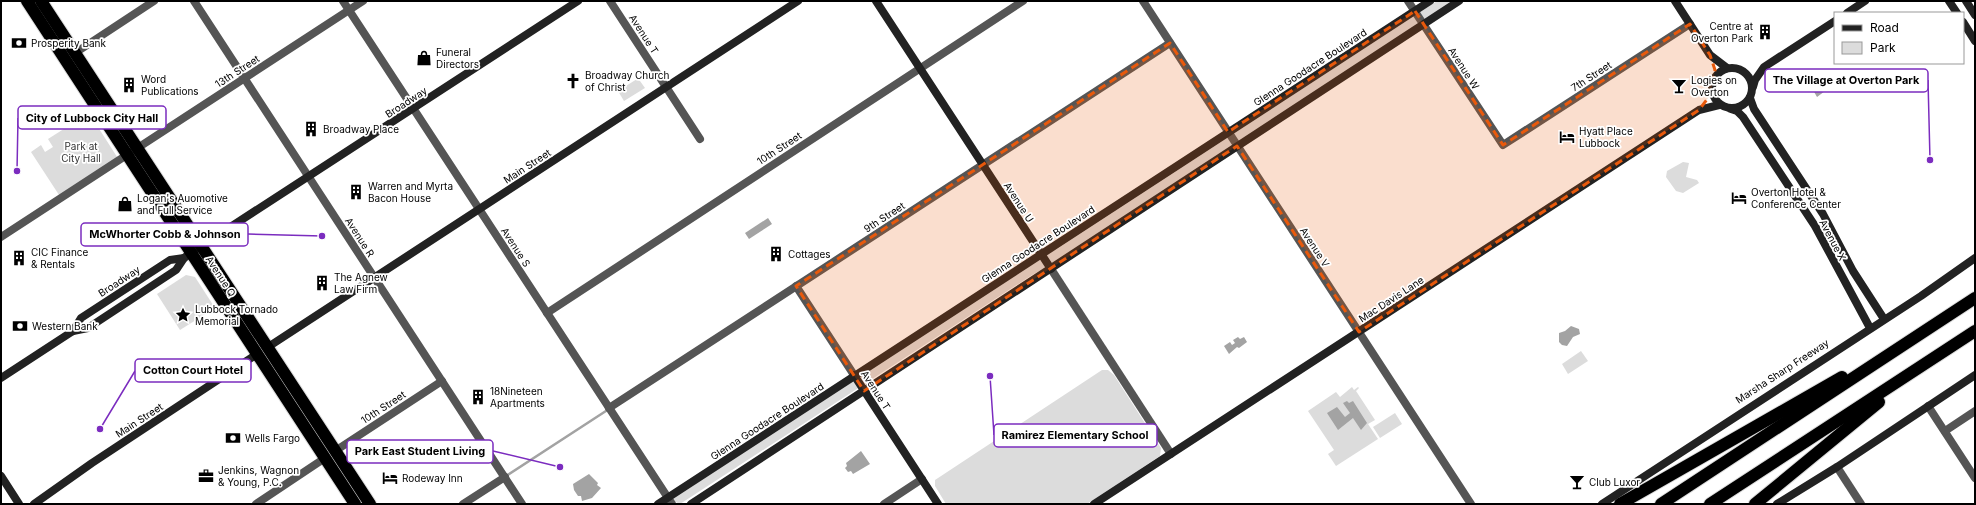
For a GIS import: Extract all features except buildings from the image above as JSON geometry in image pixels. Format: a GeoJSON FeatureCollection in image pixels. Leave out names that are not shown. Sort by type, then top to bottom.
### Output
{"type":"FeatureCollection","features":[{"type":"Feature","properties":{"kind":"highway","name":"Avenue Q"},"geometry":{"type":"LineString","coordinates":[[27,1],[192,252],[335,451],[367,500]]}},
{"type":"Feature","properties":{"kind":"highway","name":"Avenue Q"},"geometry":{"type":"LineString","coordinates":[[42,1],[138,148],[192,252]]}},
{"type":"Feature","properties":{"kind":"highway"},"geometry":{"type":"LineString","coordinates":[[1662,504],[1975,298]]}},
{"type":"Feature","properties":{"kind":"highway"},"geometry":{"type":"LineString","coordinates":[[1710,504],[1975,331]]}},
{"type":"Feature","properties":{"kind":"highway"},"geometry":{"type":"LineString","coordinates":[[1620,504],[1746,431],[1920,334]]}},
{"type":"Feature","properties":{"kind":"highway","name":"Avenue Q"},"geometry":{"type":"LineString","coordinates":[[263,351],[300,420],[355,504]]}},
{"type":"Feature","properties":{"kind":"highway"},"geometry":{"type":"LineString","coordinates":[[1755,504],[1925,363]]}},
{"type":"Feature","properties":{"kind":"highway"},"geometry":{"type":"LineString","coordinates":[[300,420],[308,422],[326,446],[331,451],[335,451]]}},
{"type":"Feature","properties":{"kind":"highway"},"geometry":{"type":"LineString","coordinates":[[325,458],[334,460],[355,491],[367,500]]}},
{"type":"Feature","properties":{"kind":"street"},"geometry":{"type":"LineString","coordinates":[[75,53],[154,1]]}},
{"type":"Feature","properties":{"kind":"street","name":"Avenue R"},"geometry":{"type":"LineString","coordinates":[[194,1],[522,504]]}},
{"type":"Feature","properties":{"kind":"street","name":"Avenue S"},"geometry":{"type":"LineString","coordinates":[[343,1],[670,501]]}},
{"type":"Feature","properties":{"kind":"street","name":"13th Street"},"geometry":{"type":"LineString","coordinates":[[1,237],[363,1]]}},
{"type":"Feature","properties":{"kind":"street","name":"Broadway"},"geometry":{"type":"LineString","coordinates":[[73,331],[81,318],[170,260],[192,252],[578,1]]}},
{"type":"Feature","properties":{"kind":"street","name":"Avenue T"},"geometry":{"type":"LineString","coordinates":[[610,1],[700,139]]}},
{"type":"Feature","properties":{"kind":"street","name":"Main Street"},"geometry":{"type":"LineString","coordinates":[[34,504],[92,463],[798,1]]}},
{"type":"Feature","properties":{"kind":"street","name":"Avenue U"},"geometry":{"type":"LineString","coordinates":[[876,1],[1172,454]]}},
{"type":"Feature","properties":{"kind":"street","name":"10th Street"},"geometry":{"type":"LineString","coordinates":[[546,313],[1023,1]]}},
{"type":"Feature","properties":{"kind":"street","name":"Avenue V"},"geometry":{"type":"LineString","coordinates":[[1143,1],[1471,504]]}},
{"type":"Feature","properties":{"kind":"street","name":"Avenue W"},"geometry":{"type":"LineString","coordinates":[[1408,1],[1504,146]]}},
{"type":"Feature","properties":{"kind":"street","name":"Glenna Goodacre Boulevard"},"geometry":{"type":"LineString","coordinates":[[658,504],[670,501],[854,375],[1430,1]]}},
{"type":"Feature","properties":{"kind":"street"},"geometry":{"type":"LineString","coordinates":[[691,504],[1459,1]]}},
{"type":"Feature","properties":{"kind":"street"},"geometry":{"type":"LineString","coordinates":[[1675,1],[1710,55],[1715,70],[1709,98],[1699,110]]}},
{"type":"Feature","properties":{"kind":"street"},"geometry":{"type":"LineString","coordinates":[[1848,12],[1865,1]]}},
{"type":"Feature","properties":{"kind":"street"},"geometry":{"type":"LineString","coordinates":[[1949,1],[1956,12]]}},
{"type":"Feature","properties":{"kind":"street"},"geometry":{"type":"LineString","coordinates":[[1966,1],[1975,15]]}},
{"type":"Feature","properties":{"kind":"street"},"geometry":{"type":"LineString","coordinates":[[1710,55],[1727,68],[1750,71],[1764,67],[1834,22]]}},
{"type":"Feature","properties":{"kind":"street","name":"7th Street"},"geometry":{"type":"LineString","coordinates":[[1504,146],[1690,24]]}},
{"type":"Feature","properties":{"kind":"street"},"geometry":{"type":"LineString","coordinates":[[1964,24],[1975,41]]}},
{"type":"Feature","properties":{"kind":"street","name":"9th Street"},"geometry":{"type":"LineString","coordinates":[[609,408],[1170,43]]}},
{"type":"Feature","properties":{"kind":"street"},"geometry":{"type":"LineString","coordinates":[[1699,110],[1719,105],[1731,109],[1740,107],[1750,98],[1754,80],[1764,67]]}},
{"type":"Feature","properties":{"kind":"street"},"geometry":{"type":"LineString","coordinates":[[1714,77],[1727,68]]}},
{"type":"Feature","properties":{"kind":"street"},"geometry":{"type":"LineString","coordinates":[[1741,70],[1747,74],[1752,88]]}},
{"type":"Feature","properties":{"kind":"street"},"geometry":{"type":"LineString","coordinates":[[1711,90],[1719,105]]}},
{"type":"Feature","properties":{"kind":"street","name":"Avenue X"},"geometry":{"type":"LineString","coordinates":[[1750,98],[1754,109],[1823,214],[1853,271],[1884,319]]}},
{"type":"Feature","properties":{"kind":"street","name":"Avenue X"},"geometry":{"type":"LineString","coordinates":[[1731,109],[1737,111],[1743,117],[1815,226],[1870,328]]}},
{"type":"Feature","properties":{"kind":"street","name":"Mac Davis Lane"},"geometry":{"type":"LineString","coordinates":[[1094,504],[1699,110]]}},
{"type":"Feature","properties":{"kind":"street","name":"Broadway"},"geometry":{"type":"LineString","coordinates":[[1,378],[73,331],[88,328],[176,270],[192,252]]}},
{"type":"Feature","properties":{"kind":"street","name":"Marsha Sharp Freeway"},"geometry":{"type":"LineString","coordinates":[[1602,504],[1975,258]]}},
{"type":"Feature","properties":{"kind":"street","name":"Avenue T"},"geometry":{"type":"LineString","coordinates":[[796,286],[938,504]]}},
{"type":"Feature","properties":{"kind":"street"},"geometry":{"type":"LineString","coordinates":[[1777,504],[1837,467],[1975,375]]}},
{"type":"Feature","properties":{"kind":"street","name":"10th Street"},"geometry":{"type":"LineString","coordinates":[[335,451],[442,381]]}},
{"type":"Feature","properties":{"kind":"street"},"geometry":{"type":"LineString","coordinates":[[1928,406],[1975,478]]}},
{"type":"Feature","properties":{"kind":"street"},"geometry":{"type":"LineString","coordinates":[[1945,431],[1975,411]]}},
{"type":"Feature","properties":{"kind":"street"},"geometry":{"type":"LineString","coordinates":[[256,504],[325,458]]}},
{"type":"Feature","properties":{"kind":"street"},"geometry":{"type":"LineString","coordinates":[[1837,467],[1861,504]]}},
{"type":"Feature","properties":{"kind":"street"},"geometry":{"type":"LineString","coordinates":[[1,476],[19,504]]}},
{"type":"Feature","properties":{"kind":"street"},"geometry":{"type":"LineString","coordinates":[[463,504],[505,477]]}},
{"type":"Feature","properties":{"kind":"street"},"geometry":{"type":"LineString","coordinates":[[884,504],[922,479]]}},
{"type":"Feature","properties":{"kind":"highlighted area"},"geometry":{"type":"Polygon","coordinates":[[[1415,11],[1503,145],[1690,24],[1710,55],[1715,70],[1711,94],[1699,110],[1359,332],[1237,146],[864,391],[796,286],[1170,43],[1228,132],[1415,11]]]}},
{"type":"Feature","properties":{"kind":"green space"},"geometry":{"type":"Polygon","coordinates":[[[1437,1],[1456,1],[1063,258],[1032,275],[680,504],[673,501],[673,499],[1026,265],[1057,249],[1437,1]]]}},
{"type":"Feature","properties":{"kind":"green space"},"geometry":{"type":"Polygon","coordinates":[[[637,79],[645,88],[624,101],[618,91],[637,79]]]}},
{"type":"Feature","properties":{"kind":"green space","name":"Park at City Hall"},"geometry":{"type":"Polygon","coordinates":[[[89,113],[119,160],[61,198],[31,152],[41,145],[45,152],[53,147],[48,139],[89,113]]]}},
{"type":"Feature","properties":{"kind":"green space"},"geometry":{"type":"Polygon","coordinates":[[[1683,162],[1689,163],[1686,177],[1697,180],[1699,183],[1683,193],[1676,191],[1666,177],[1667,171],[1683,162]]]}},
{"type":"Feature","properties":{"kind":"green space"},"geometry":{"type":"Polygon","coordinates":[[[186,275],[195,277],[215,308],[180,330],[157,294],[186,275]]]}},
{"type":"Feature","properties":{"kind":"green space"},"geometry":{"type":"Polygon","coordinates":[[[1581,351],[1588,361],[1568,374],[1562,364],[1581,351]]]}},
{"type":"Feature","properties":{"kind":"green space"},"geometry":{"type":"Polygon","coordinates":[[[1102,370],[1108,370],[1114,375],[1161,448],[1160,456],[1087,504],[946,504],[935,486],[935,480],[1102,370]]]}},
{"type":"Feature","properties":{"kind":"green space"},"geometry":{"type":"Polygon","coordinates":[[[1352,387],[1354,390],[1358,387],[1359,388],[1356,391],[1375,420],[1368,424],[1378,439],[1336,466],[1328,454],[1334,450],[1308,411],[1336,392],[1340,397],[1352,387]]]}},
{"type":"Feature","properties":{"kind":"green space"},"geometry":{"type":"Polygon","coordinates":[[[1395,413],[1402,424],[1380,438],[1373,427],[1395,413]]]}},
{"type":"Feature","properties":{"kind":"shaded area"},"geometry":{"type":"Polygon","coordinates":[[[1842,71],[1846,77],[1834,84],[1836,86],[1830,90],[1829,88],[1817,97],[1813,90],[1826,83],[1824,81],[1830,77],[1832,79],[1842,71]]]}},
{"type":"Feature","properties":{"kind":"shaded area"},"geometry":{"type":"Polygon","coordinates":[[[768,218],[772,224],[749,239],[745,233],[768,218]]]}},
{"type":"Feature","properties":{"kind":"shaded area"},"geometry":{"type":"Polygon","coordinates":[[[1571,326],[1579,329],[1580,334],[1573,337],[1567,346],[1562,345],[1559,342],[1559,333],[1565,331],[1571,326]]]}},
{"type":"Feature","properties":{"kind":"shaded area"},"geometry":{"type":"Polygon","coordinates":[[[1238,337],[1240,339],[1244,337],[1247,342],[1239,348],[1237,347],[1229,354],[1224,346],[1230,342],[1232,345],[1235,343],[1233,340],[1238,337]]]}},
{"type":"Feature","properties":{"kind":"shaded area"},"geometry":{"type":"Polygon","coordinates":[[[1347,401],[1349,403],[1353,401],[1367,423],[1361,430],[1353,418],[1338,430],[1327,413],[1337,407],[1345,417],[1350,413],[1343,403],[1347,401]]]}},
{"type":"Feature","properties":{"kind":"shaded area"},"geometry":{"type":"Polygon","coordinates":[[[861,451],[870,464],[853,474],[851,471],[848,472],[845,468],[847,466],[846,463],[861,451]]]}},
{"type":"Feature","properties":{"kind":"shaded area"},"geometry":{"type":"Polygon","coordinates":[[[589,474],[601,488],[592,498],[582,501],[581,496],[578,496],[574,490],[573,484],[589,474]]]}},
{"type":"Feature","properties":{"kind":"waterway"},"geometry":{"type":"LineString","coordinates":[[506,476],[609,409]]}},
{"type":"Feature","properties":{"kind":"place","name":"Centre at Overton Park"},"geometry":{"type":"Point","coordinates":[1765,32]}},
{"type":"Feature","properties":{"kind":"place","name":"Prosperity Bank"},"geometry":{"type":"Point","coordinates":[19,43]}},
{"type":"Feature","properties":{"kind":"place","name":"Funeral Directors"},"geometry":{"type":"Point","coordinates":[424,58]}},
{"type":"Feature","properties":{"kind":"place","name":"Broadway Church of Christ"},"geometry":{"type":"Point","coordinates":[573,81]}},
{"type":"Feature","properties":{"kind":"place","name":"Word Publications"},"geometry":{"type":"Point","coordinates":[129,85]}},
{"type":"Feature","properties":{"kind":"place","name":"Logies on Overton"},"geometry":{"type":"Point","coordinates":[1679,86]}},
{"type":"Feature","properties":{"kind":"place","name":"Broadway Place"},"geometry":{"type":"Point","coordinates":[311,129]}},
{"type":"Feature","properties":{"kind":"place","name":"Hyatt Place Lubbock"},"geometry":{"type":"Point","coordinates":[1567,137]}},
{"type":"Feature","properties":{"kind":"place","name":"The Village at Overton Park"},"geometry":{"type":"Point","coordinates":[1930,160]}},
{"type":"Feature","properties":{"kind":"place","name":"City of Lubbock City Hall"},"geometry":{"type":"Point","coordinates":[17,171]}},
{"type":"Feature","properties":{"kind":"place","name":"Warren and Myrta Bacon House"},"geometry":{"type":"Point","coordinates":[356,192]}},
{"type":"Feature","properties":{"kind":"place","name":"Overton Hotel & Conference Center"},"geometry":{"type":"Point","coordinates":[1739,198]}},
{"type":"Feature","properties":{"kind":"place","name":"Logan's Auomotive and Full Service"},"geometry":{"type":"Point","coordinates":[125,204]}},
{"type":"Feature","properties":{"kind":"place","name":"McWhorter Cobb & Johnson"},"geometry":{"type":"Point","coordinates":[322,236]}},
{"type":"Feature","properties":{"kind":"place","name":"Cottages"},"geometry":{"type":"Point","coordinates":[776,254]}},
{"type":"Feature","properties":{"kind":"place","name":"CIC Finance & Rentals"},"geometry":{"type":"Point","coordinates":[19,258]}},
{"type":"Feature","properties":{"kind":"place","name":"The Agnew Law Firm"},"geometry":{"type":"Point","coordinates":[322,283]}},
{"type":"Feature","properties":{"kind":"place","name":"Lubbock Tornado Memorial"},"geometry":{"type":"Point","coordinates":[183,315]}},
{"type":"Feature","properties":{"kind":"place","name":"Western Bank"},"geometry":{"type":"Point","coordinates":[20,326]}},
{"type":"Feature","properties":{"kind":"place","name":"Ramirez Elementary School"},"geometry":{"type":"Point","coordinates":[990,376]}},
{"type":"Feature","properties":{"kind":"place","name":"18Nineteen Apartments"},"geometry":{"type":"Point","coordinates":[478,397]}},
{"type":"Feature","properties":{"kind":"place","name":"Cotton Court Hotel"},"geometry":{"type":"Point","coordinates":[100,429]}},
{"type":"Feature","properties":{"kind":"place","name":"Wells Fargo"},"geometry":{"type":"Point","coordinates":[233,438]}},
{"type":"Feature","properties":{"kind":"place","name":"Park East Student Living"},"geometry":{"type":"Point","coordinates":[560,467]}},
{"type":"Feature","properties":{"kind":"place","name":"Jenkins, Wagnon & Young, P.C."},"geometry":{"type":"Point","coordinates":[206,476]}},
{"type":"Feature","properties":{"kind":"place","name":"Rodeway Inn"},"geometry":{"type":"Point","coordinates":[390,478]}},
{"type":"Feature","properties":{"kind":"place","name":"Club Luxor"},"geometry":{"type":"Point","coordinates":[1577,482]}}]}
